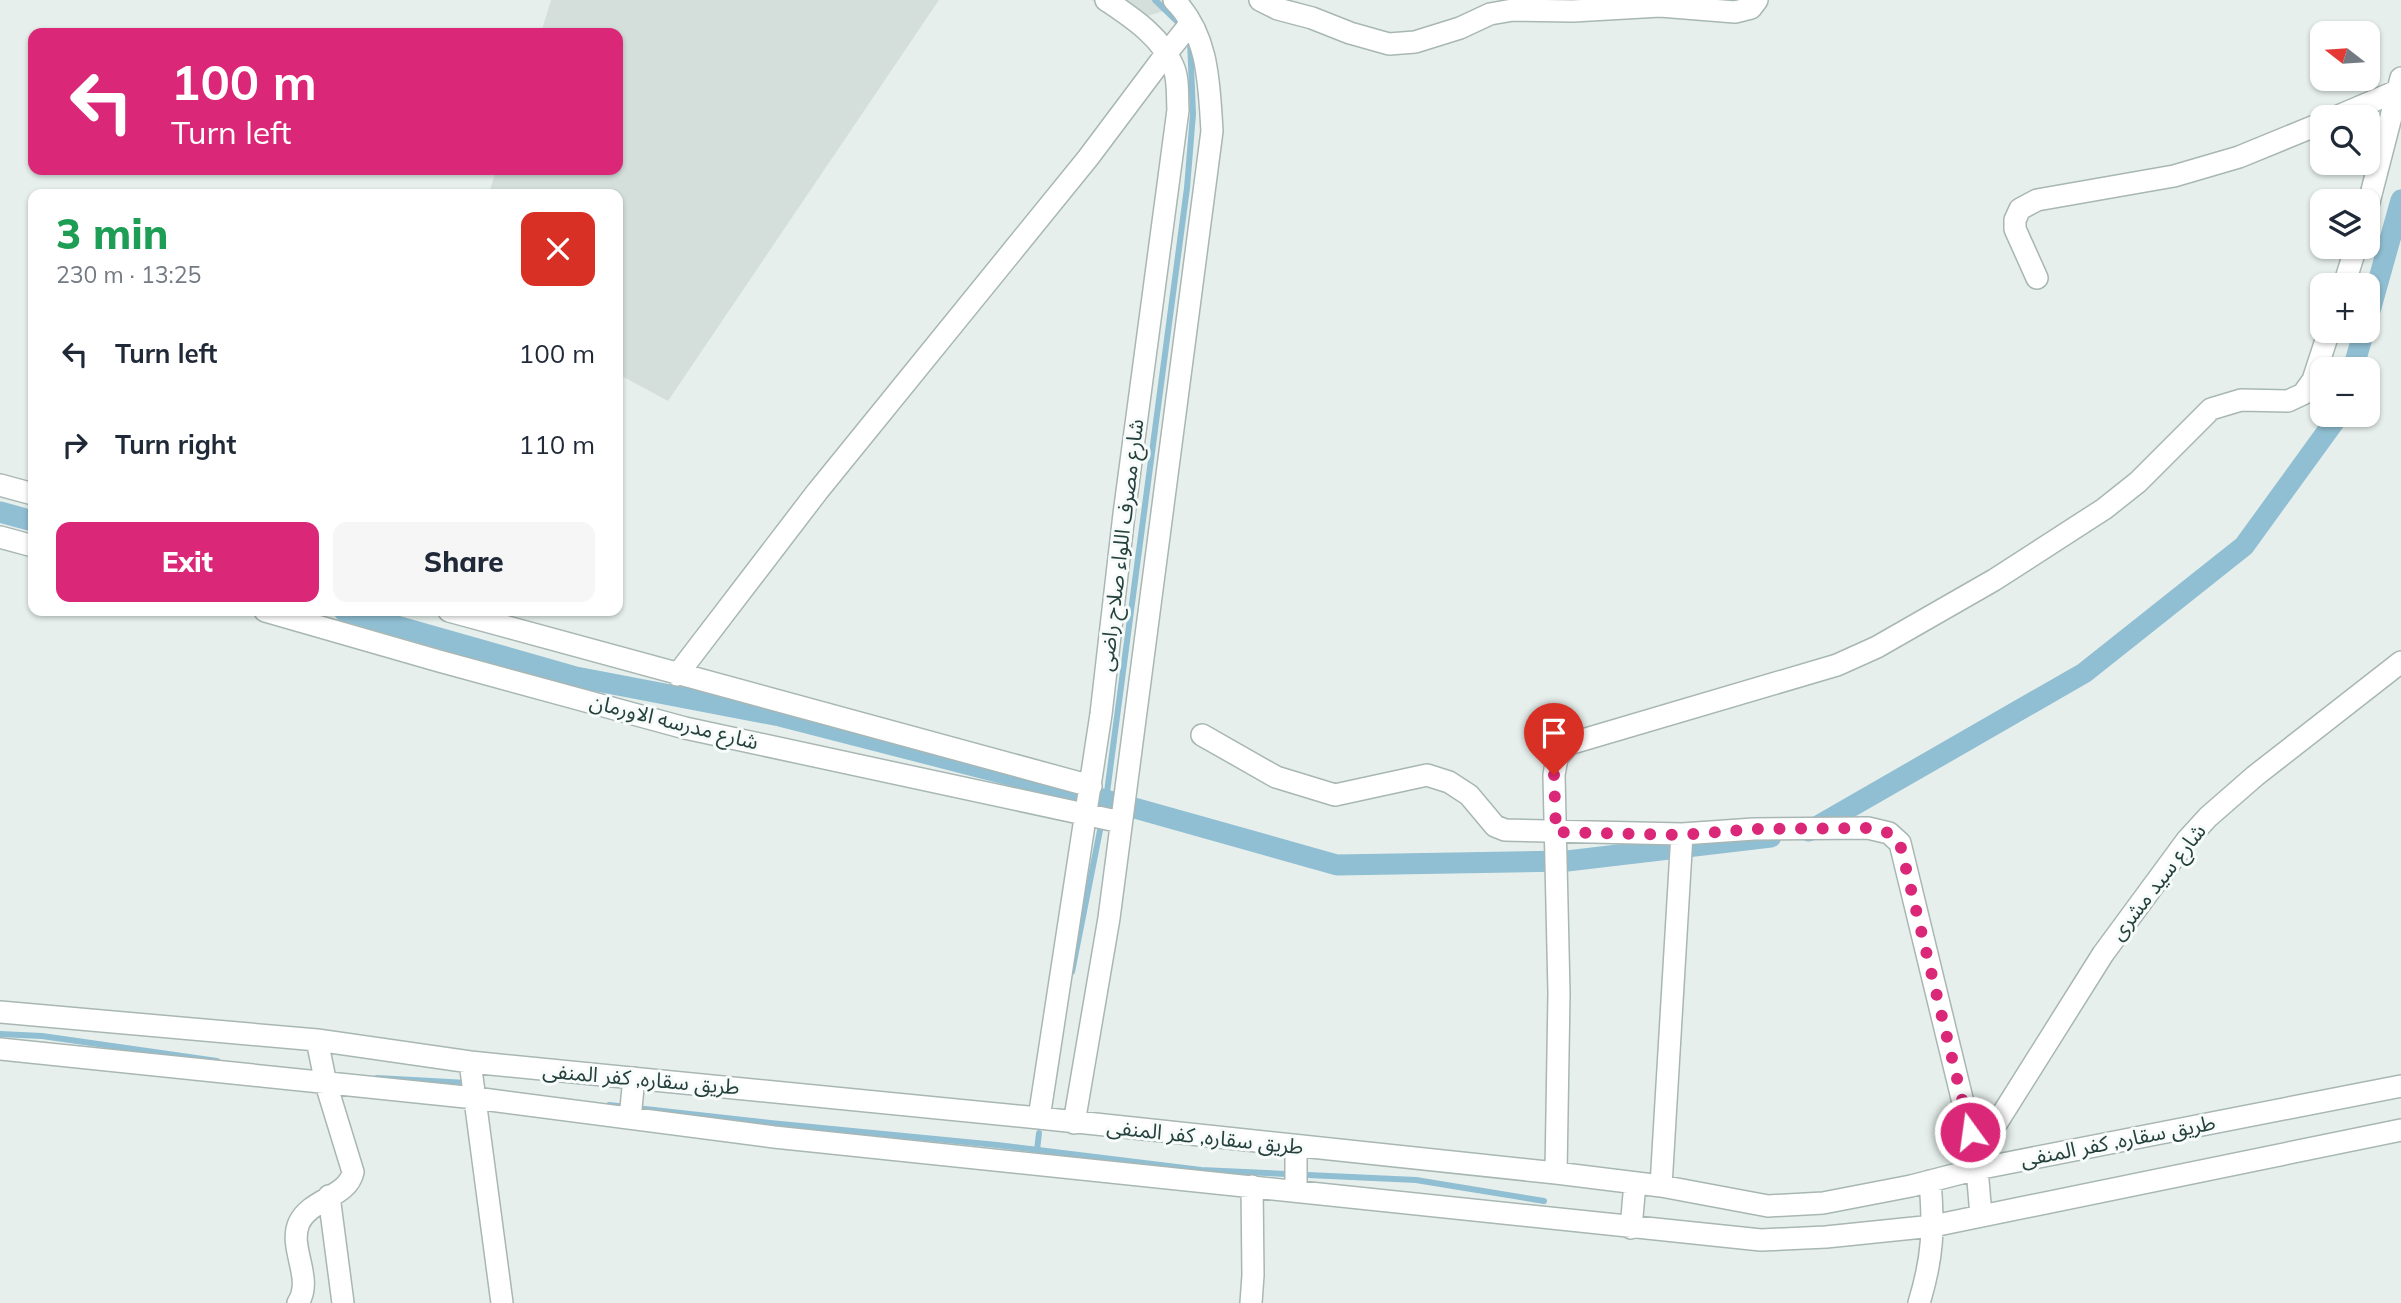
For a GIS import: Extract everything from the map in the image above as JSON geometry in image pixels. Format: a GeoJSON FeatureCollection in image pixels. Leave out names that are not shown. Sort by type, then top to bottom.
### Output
{"type":"FeatureCollection","features":[{"type":"Feature","properties":{"kind":"street","name":"شارع مصرف اللواء صلاح راضى"},"geometry":{"type":"LineString","coordinates":[[1039,1118],[1101,714],[1118,558],[1178,110],[1177,82],[1173,66],[1166,54],[1154,37],[1106,0]]}},
{"type":"Feature","properties":{"kind":"street","name":"شارع مصرف اللواء صلاح راضى"},"geometry":{"type":"LineString","coordinates":[[1074,1124],[1109,918],[1212,131],[1209,75],[1202,45],[1182,8],[1174,0]]}},
{"type":"Feature","properties":{"kind":"street"},"geometry":{"type":"LineString","coordinates":[[1260,0],[1278,9],[1389,44],[1415,42],[1460,28],[1490,14],[1513,10],[1573,11],[1660,6],[1735,12],[1751,8],[1757,0]]}},
{"type":"Feature","properties":{"kind":"street"},"geometry":{"type":"LineString","coordinates":[[677,675],[817,492],[1088,158],[1190,24]]}},
{"type":"Feature","properties":{"kind":"street"},"geometry":{"type":"LineString","coordinates":[[2359,105],[2399,84]]}},
{"type":"Feature","properties":{"kind":"street"},"geometry":{"type":"LineString","coordinates":[[2372,189],[2399,84]]}},
{"type":"Feature","properties":{"kind":"street"},"geometry":{"type":"LineString","coordinates":[[2037,278],[2015,229],[2015,220],[2020,209],[2037,200],[2174,176],[2239,157],[2310,128]]}},
{"type":"Feature","properties":{"kind":"street"},"geometry":{"type":"LineString","coordinates":[[1556,1173],[1559,993],[1554,775],[1557,758],[1569,744],[1837,665],[1877,647],[1994,580],[2104,509],[2138,482],[2211,409],[2241,400],[2288,401],[2303,394],[2313,380],[2325,343]]}},
{"type":"Feature","properties":{"kind":"street"},"geometry":{"type":"LineString","coordinates":[[0,485],[28,493]]}},
{"type":"Feature","properties":{"kind":"street"},"geometry":{"type":"LineString","coordinates":[[0,537],[28,545]]}},
{"type":"Feature","properties":{"kind":"street"},"geometry":{"type":"LineString","coordinates":[[1118,558],[1155,559]]}},
{"type":"Feature","properties":{"kind":"street","name":"شارع مدرسه الاورمان"},"geometry":{"type":"LineString","coordinates":[[282,616],[685,728],[1121,822]]}},
{"type":"Feature","properties":{"kind":"street"},"geometry":{"type":"LineString","coordinates":[[467,616],[1091,786]]}},
{"type":"Feature","properties":{"kind":"street","name":"شارع سيد مشرى"},"geometry":{"type":"LineString","coordinates":[[1977,1163],[2103,954],[2187,840],[2208,817],[2255,776],[2401,662]]}},
{"type":"Feature","properties":{"kind":"street"},"geometry":{"type":"LineString","coordinates":[[1101,714],[1136,717]]}},
{"type":"Feature","properties":{"kind":"street"},"geometry":{"type":"LineString","coordinates":[[1202,735],[1276,777],[1335,795],[1427,775],[1449,782],[1469,795],[1495,826],[1505,830],[1682,835],[1754,829],[1868,828],[1889,833],[1900,844],[1977,1163],[1981,1216]]}},
{"type":"Feature","properties":{"kind":"street"},"geometry":{"type":"LineString","coordinates":[[1661,1186],[1682,835]]}},
{"type":"Feature","properties":{"kind":"street","name":"طريق سقاره, كفر المنفى"},"geometry":{"type":"LineString","coordinates":[[0,1012],[25,1033],[322,1062],[470,1062],[774,1137],[1252,1186],[1296,1168],[1556,1173],[1635,1187],[1661,1186],[1768,1206],[1823,1203],[1930,1181],[1977,1163],[2401,1086]]}},
{"type":"Feature","properties":{"kind":"street","name":"طريق سقاره, كفر المنفى"},"geometry":{"type":"LineString","coordinates":[[0,1049],[25,1033],[322,1062],[475,1098],[898,1106],[1039,1118],[1296,1168],[1631,1223],[1761,1240],[1826,1237],[1933,1226],[2401,1130]]}},
{"type":"Feature","properties":{"kind":"street"},"geometry":{"type":"LineString","coordinates":[[298,1303],[304,1285],[297,1236],[299,1223],[313,1207],[347,1185],[353,1171],[322,1062]]}},
{"type":"Feature","properties":{"kind":"street"},"geometry":{"type":"LineString","coordinates":[[470,1062],[502,1303]]}},
{"type":"Feature","properties":{"kind":"street"},"geometry":{"type":"LineString","coordinates":[[1919,1303],[1930,1264],[1933,1226],[1930,1181]]}},
{"type":"Feature","properties":{"kind":"street"},"geometry":{"type":"LineString","coordinates":[[1251,1303],[1252,1186]]}},
{"type":"Feature","properties":{"kind":"street"},"geometry":{"type":"LineString","coordinates":[[1631,1223],[1635,1187]]}},
{"type":"Feature","properties":{"kind":"street"},"geometry":{"type":"LineString","coordinates":[[329,1196],[343,1303]]}},
{"type":"Feature","properties":{"kind":"shaded area"},"geometry":{"type":"Polygon","coordinates":[[[551,0],[939,0],[668,401],[623,377],[623,189],[490,189],[495,175],[623,175],[623,28],[543,28],[551,0]]]}},
{"type":"Feature","properties":{"kind":"shaded area"},"geometry":{"type":"Polygon","coordinates":[[[1091,0],[1176,0],[1177,7],[1128,22],[1091,0]]]}},
{"type":"Feature","properties":{"kind":"waterway"},"geometry":{"type":"LineString","coordinates":[[1155,0],[1184,28]]}},
{"type":"Feature","properties":{"kind":"waterway"},"geometry":{"type":"LineString","coordinates":[[1072,972],[1106,800],[1187,188],[1193,114],[1190,40]]}},
{"type":"Feature","properties":{"kind":"waterway"},"geometry":{"type":"LineString","coordinates":[[2380,275],[2401,200]]}},
{"type":"Feature","properties":{"kind":"waterway"},"geometry":{"type":"LineString","coordinates":[[2356,357],[2361,343]]}},
{"type":"Feature","properties":{"kind":"waterway"},"geometry":{"type":"LineString","coordinates":[[1809,831],[2084,673],[2244,546],[2330,427]]}},
{"type":"Feature","properties":{"kind":"waterway"},"geometry":{"type":"LineString","coordinates":[[0,512],[28,520]]}},
{"type":"Feature","properties":{"kind":"waterway"},"geometry":{"type":"LineString","coordinates":[[362,616],[576,677],[780,716],[1106,800],[1337,865],[1567,861],[1771,837]]}},
{"type":"Feature","properties":{"kind":"waterway"},"geometry":{"type":"LineString","coordinates":[[0,1034],[42,1036],[217,1061]]}},
{"type":"Feature","properties":{"kind":"waterway"},"geometry":{"type":"LineString","coordinates":[[377,1078],[467,1083]]}},
{"type":"Feature","properties":{"kind":"waterway"},"geometry":{"type":"LineString","coordinates":[[609,1105],[997,1145],[1201,1170],[1416,1180],[1544,1201]]}},
{"type":"Feature","properties":{"kind":"waterway"},"geometry":{"type":"LineString","coordinates":[[1037,1150],[1039,1133]]}},
{"type":"Feature","properties":{"kind":"route"},"geometry":{"type":"LineString","coordinates":[[1554,775],[1556,832],[1682,835],[1754,829],[1868,828],[1889,833],[1900,844],[1970,1132]]}}]}
